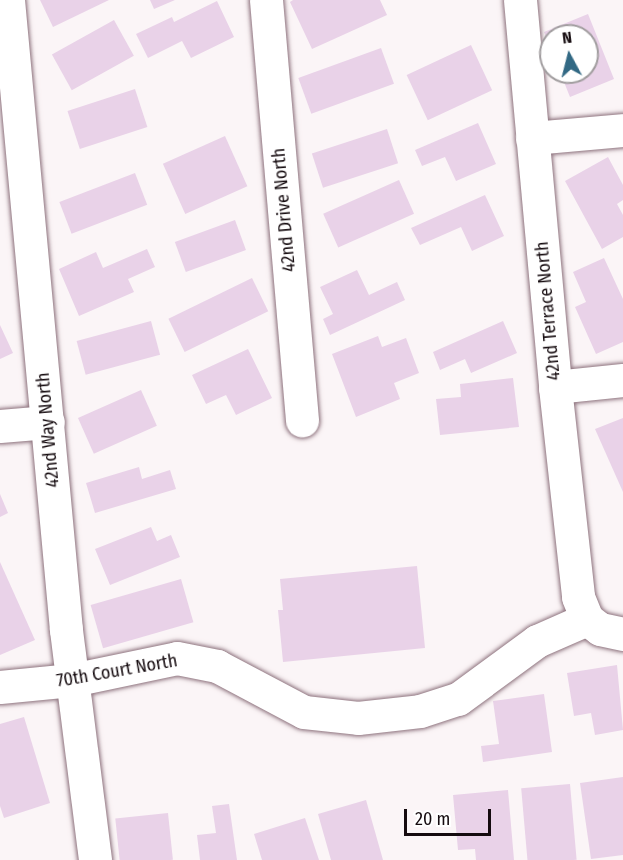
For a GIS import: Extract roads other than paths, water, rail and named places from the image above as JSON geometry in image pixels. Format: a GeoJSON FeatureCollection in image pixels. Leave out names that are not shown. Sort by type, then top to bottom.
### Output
{"type":"FeatureCollection","features":[{"type":"Feature","properties":{"kind":"street","name":"42nd Way North"},"geometry":{"type":"LineString","coordinates":[[8,0],[11,154],[48,422],[72,680],[95,860]]}},
{"type":"Feature","properties":{"kind":"street","name":"42nd Drive North"},"geometry":{"type":"LineString","coordinates":[[266,0],[302,420]]}},
{"type":"Feature","properties":{"kind":"street","name":"42nd Terrace North"},"geometry":{"type":"LineString","coordinates":[[520,0],[555,387],[578,597],[587,619]]}},
{"type":"Feature","properties":{"kind":"street"},"geometry":{"type":"LineString","coordinates":[[532,138],[623,130]]}},
{"type":"Feature","properties":{"kind":"street"},"geometry":{"type":"LineString","coordinates":[[555,387],[623,380]]}},
{"type":"Feature","properties":{"kind":"street"},"geometry":{"type":"LineString","coordinates":[[0,426],[48,422]]}},
{"type":"Feature","properties":{"kind":"street"},"geometry":{"type":"LineString","coordinates":[[587,619],[600,629],[623,634]]}},
{"type":"Feature","properties":{"kind":"street","name":"70th Court North"},"geometry":{"type":"LineString","coordinates":[[0,687],[72,680],[177,658],[217,666],[303,712],[358,718],[420,711],[458,699],[537,641],[587,619]]}}]}
